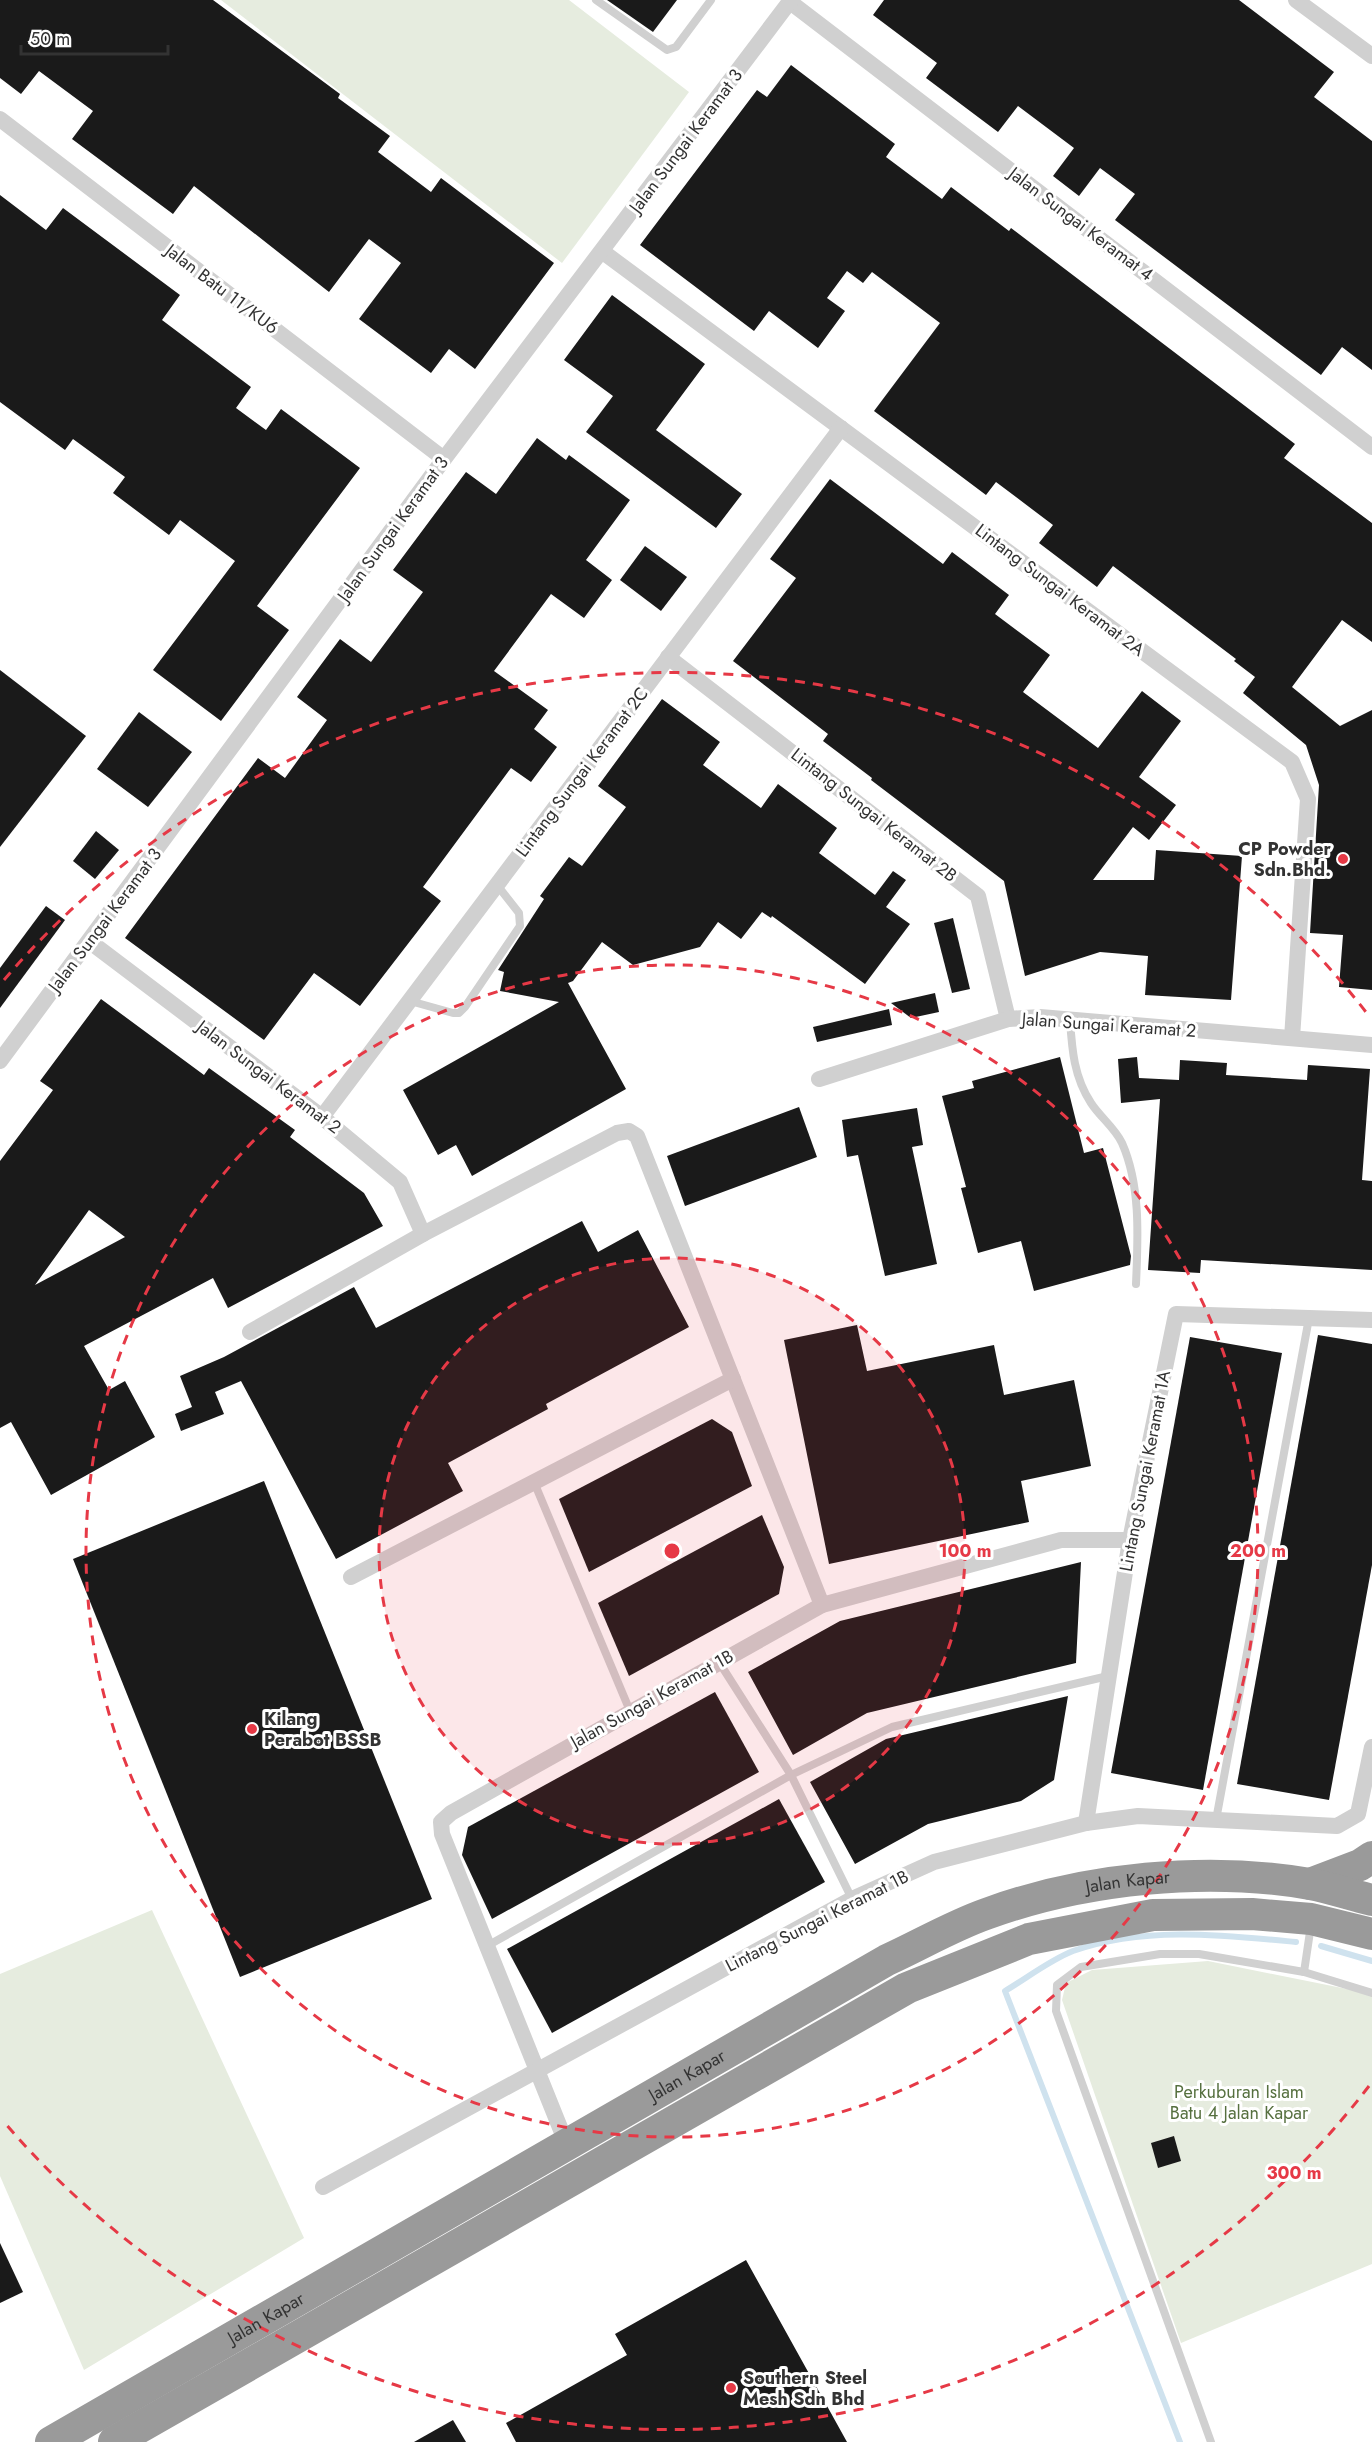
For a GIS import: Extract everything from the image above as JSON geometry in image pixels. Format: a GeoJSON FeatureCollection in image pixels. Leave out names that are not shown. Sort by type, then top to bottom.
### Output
{"type":"FeatureCollection","features":[{"type":"Feature","properties":{"kind":"highway"},"geometry":{"type":"LineString","coordinates":[[1311,1884],[1360,1865],[1372,1857]]}},
{"type":"Feature","properties":{"kind":"highway","name":"Jalan Kapar"},"geometry":{"type":"LineString","coordinates":[[51,2442],[887,1960],[985,1914],[1045,1895],[1165,1877],[1255,1878],[1311,1884],[1372,1900]]}},
{"type":"Feature","properties":{"kind":"highway","name":"Jalan Kapar"},"geometry":{"type":"LineString","coordinates":[[120,2441],[907,1988],[1029,1939],[1153,1915],[1252,1914],[1311,1919],[1372,1934]]}},
{"type":"Feature","properties":{"kind":"street"},"geometry":{"type":"LineString","coordinates":[[1296,0],[1372,56]]}},
{"type":"Feature","properties":{"kind":"street","name":"Jalan Sungai Keramat 3"},"geometry":{"type":"LineString","coordinates":[[0,1060],[444,459],[791,1]]}},
{"type":"Feature","properties":{"kind":"street","name":"Jalan Sungai Keramat 4"},"geometry":{"type":"LineString","coordinates":[[791,1],[1372,447]]}},
{"type":"Feature","properties":{"kind":"street","name":"Jalan Batu 11/KU6"},"geometry":{"type":"LineString","coordinates":[[0,119],[444,459]]}},
{"type":"Feature","properties":{"kind":"street","name":"Lintang Sungai Keramat 2A"},"geometry":{"type":"LineString","coordinates":[[603,252],[1292,762],[1308,799],[1292,1038]]}},
{"type":"Feature","properties":{"kind":"street","name":"Lintang Sungai Keramat 2C"},"geometry":{"type":"LineString","coordinates":[[322,1117],[841,428]]}},
{"type":"Feature","properties":{"kind":"street","name":"Lintang Sungai Keramat 2B"},"geometry":{"type":"LineString","coordinates":[[668,657],[978,896],[1008,1019]]}},
{"type":"Feature","properties":{"kind":"street","name":"Jalan Sungai Keramat 2"},"geometry":{"type":"LineString","coordinates":[[89,941],[322,1117],[400,1182],[423,1234]]}},
{"type":"Feature","properties":{"kind":"street","name":"Jalan Sungai Keramat 2"},"geometry":{"type":"LineString","coordinates":[[819,1079],[1008,1019],[1040,1017],[1372,1045]]}},
{"type":"Feature","properties":{"kind":"street"},"geometry":{"type":"LineString","coordinates":[[249,1332],[423,1234],[617,1133],[629,1131],[637,1136],[822,1605]]}},
{"type":"Feature","properties":{"kind":"street","name":"Lintang Sungai Keramat 1A"},"geometry":{"type":"LineString","coordinates":[[1086,1823],[1130,1540],[1176,1314],[1372,1320]]}},
{"type":"Feature","properties":{"kind":"street"},"geometry":{"type":"LineString","coordinates":[[351,1577],[733,1379]]}},
{"type":"Feature","properties":{"kind":"street","name":"Jalan Sungai Keramat 1B"},"geometry":{"type":"LineString","coordinates":[[567,2145],[442,1834],[441,1822],[451,1813],[630,1711],[822,1605],[1061,1540],[1130,1540]]}},
{"type":"Feature","properties":{"kind":"street","name":"Lintang Sungai Keramat 1B"},"geometry":{"type":"LineString","coordinates":[[323,2187],[852,1899],[934,1862],[1086,1823],[1138,1816],[1337,1826],[1358,1814],[1372,1747]]}},
{"type":"Feature","properties":{"kind":"lane"},"geometry":{"type":"LineString","coordinates":[[596,0],[667,50],[676,47],[711,0]]}},
{"type":"Feature","properties":{"kind":"lane"},"geometry":{"type":"LineString","coordinates":[[410,1000],[453,1013],[459,1013],[465,1007],[520,926],[519,913],[496,885]]}},
{"type":"Feature","properties":{"kind":"lane"},"geometry":{"type":"LineString","coordinates":[[1070,1020],[1073,1064],[1090,1102],[1122,1142],[1134,1189],[1138,1239],[1136,1284]]}},
{"type":"Feature","properties":{"kind":"lane"},"geometry":{"type":"LineString","coordinates":[[1216,1820],[1310,1318]]}},
{"type":"Feature","properties":{"kind":"lane"},"geometry":{"type":"LineString","coordinates":[[534,1482],[630,1711]]}},
{"type":"Feature","properties":{"kind":"lane"},"geometry":{"type":"LineString","coordinates":[[719,1662],[791,1775],[852,1899]]}},
{"type":"Feature","properties":{"kind":"lane"},"geometry":{"type":"LineString","coordinates":[[487,1946],[791,1775],[892,1727],[1108,1676]]}},
{"type":"Feature","properties":{"kind":"lane"},"geometry":{"type":"LineString","coordinates":[[1304,1972],[1311,1919]]}},
{"type":"Feature","properties":{"kind":"lane"},"geometry":{"type":"LineString","coordinates":[[1211,2442],[1056,2012],[1057,1985],[1081,1967],[1160,1954],[1199,1954],[1304,1972],[1372,1993]]}},
{"type":"Feature","properties":{"kind":"green space"},"geometry":{"type":"Polygon","coordinates":[[[221,0],[569,0],[689,92],[562,263],[221,0]]]}},
{"type":"Feature","properties":{"kind":"green space"},"geometry":{"type":"Polygon","coordinates":[[[152,1910],[304,2238],[84,2370],[0,2176],[0,1974],[152,1910]]]}},
{"type":"Feature","properties":{"kind":"green space","name":"Perkuburan Islam Batu 4 Jalan Kapar"},"geometry":{"type":"Polygon","coordinates":[[[1208,1961],[1372,1994],[1372,2264],[1181,2343],[1062,2000],[1066,1983],[1092,1970],[1208,1961]]]}},
{"type":"Feature","properties":{"kind":"building"},"geometry":{"type":"Polygon","coordinates":[[[0,0],[213,0],[340,94],[338,98],[390,136],[378,152],[431,192],[441,178],[554,263],[475,369],[449,349],[431,373],[359,319],[401,263],[369,239],[329,292],[194,186],[173,214],[72,139],[93,111],[39,71],[21,94],[0,78],[0,0]]]}},
{"type":"Feature","properties":{"kind":"building"},"geometry":{"type":"Polygon","coordinates":[[[607,0],[677,0],[653,32],[607,0]]]}},
{"type":"Feature","properties":{"kind":"building"},"geometry":{"type":"Polygon","coordinates":[[[884,0],[1239,0],[1334,72],[1314,97],[1372,141],[1372,370],[1342,347],[1321,375],[1115,220],[1135,194],[1100,168],[1079,196],[1053,176],[1074,148],[1018,106],[998,132],[926,78],[937,63],[873,15],[884,0]]]}},
{"type":"Feature","properties":{"kind":"building"},"geometry":{"type":"Polygon","coordinates":[[[791,65],[895,144],[886,157],[942,199],[951,187],[1009,231],[1011,228],[1295,444],[1284,458],[1372,523],[1372,642],[1342,620],[1292,687],[1340,726],[1372,710],[1372,990],[1339,987],[1343,935],[1310,933],[1319,785],[1306,745],[1243,693],[1255,677],[1234,661],[1236,659],[1113,566],[1097,587],[1039,543],[1053,525],[996,482],[986,495],[874,411],[940,323],[872,272],[863,283],[847,271],[827,298],[845,311],[818,348],[769,311],[754,331],[640,245],[757,90],[767,97],[791,65]]]}},
{"type":"Feature","properties":{"kind":"building"},"geometry":{"type":"Polygon","coordinates":[[[0,195],[46,230],[63,208],[180,295],[162,320],[251,387],[236,408],[266,430],[281,409],[360,468],[257,606],[289,630],[221,721],[153,670],[235,561],[180,520],[169,535],[113,493],[125,477],[73,439],[65,450],[0,402],[0,195]]]}},
{"type":"Feature","properties":{"kind":"building"},"geometry":{"type":"Polygon","coordinates":[[[612,295],[705,364],[656,430],[742,494],[716,528],[586,432],[613,396],[564,360],[612,295]]]}},
{"type":"Feature","properties":{"kind":"building"},"geometry":{"type":"Polygon","coordinates":[[[537,438],[566,460],[569,455],[630,500],[586,560],[612,580],[584,618],[551,594],[494,671],[548,710],[534,729],[557,747],[531,782],[511,768],[423,887],[441,901],[360,1006],[314,973],[264,1040],[125,938],[258,758],[285,778],[327,720],[297,697],[340,639],[371,662],[423,592],[393,570],[466,472],[496,494],[537,438]]]}},
{"type":"Feature","properties":{"kind":"building"},"geometry":{"type":"Polygon","coordinates":[[[830,479],[943,564],[952,552],[1009,595],[995,614],[1050,655],[1023,692],[1098,748],[1142,691],[1181,721],[1139,777],[1176,805],[1149,840],[1133,827],[1093,880],[1154,880],[1156,850],[1242,856],[1231,1000],[1145,995],[1148,956],[1100,952],[1025,976],[1004,881],[871,780],[872,778],[823,741],[828,734],[733,661],[796,578],[770,559],[830,479]]]}},
{"type":"Feature","properties":{"kind":"building"},"geometry":{"type":"Polygon","coordinates":[[[645,546],[687,577],[661,611],[620,580],[645,546]]]}},
{"type":"Feature","properties":{"kind":"building"},"geometry":{"type":"Polygon","coordinates":[[[0,670],[86,736],[0,847],[0,670]]]}},
{"type":"Feature","properties":{"kind":"building"},"geometry":{"type":"Polygon","coordinates":[[[662,699],[720,742],[703,765],[761,808],[778,784],[837,828],[819,853],[875,895],[893,871],[906,880],[886,907],[910,924],[865,984],[772,916],[771,918],[762,912],[741,939],[718,922],[700,947],[633,965],[602,942],[573,981],[568,983],[626,1089],[472,1176],[456,1145],[438,1155],[403,1090],[559,1002],[500,991],[504,972],[498,970],[544,899],[540,896],[569,857],[582,866],[626,807],[598,786],[662,699]]]}},
{"type":"Feature","properties":{"kind":"building"},"geometry":{"type":"Polygon","coordinates":[[[139,712],[192,752],[148,807],[97,769],[139,712]]]}},
{"type":"Feature","properties":{"kind":"building"},"geometry":{"type":"Polygon","coordinates":[[[96,831],[119,850],[95,879],[73,861],[96,831]]]}},
{"type":"Feature","properties":{"kind":"building"},"geometry":{"type":"Polygon","coordinates":[[[46,906],[65,920],[0,1008],[0,968],[46,906]]]}},
{"type":"Feature","properties":{"kind":"building"},"geometry":{"type":"Polygon","coordinates":[[[953,918],[970,989],[952,993],[934,923],[953,918]]]}},
{"type":"Feature","properties":{"kind":"building"},"geometry":{"type":"Polygon","coordinates":[[[935,993],[939,1012],[911,1018],[891,1003],[935,993]]]}},
{"type":"Feature","properties":{"kind":"building"},"geometry":{"type":"Polygon","coordinates":[[[101,999],[204,1075],[209,1068],[295,1130],[290,1137],[364,1193],[383,1226],[228,1308],[213,1278],[84,1346],[109,1390],[125,1381],[155,1437],[51,1495],[11,1422],[0,1428],[0,1161],[53,1090],[40,1081],[101,999]],[[89,1210],[35,1285],[125,1237],[89,1210]]]}},
{"type":"Feature","properties":{"kind":"building"},"geometry":{"type":"Polygon","coordinates":[[[889,1009],[892,1025],[817,1042],[813,1027],[889,1009]]]}},
{"type":"Feature","properties":{"kind":"building"},"geometry":{"type":"Polygon","coordinates":[[[1060,1057],[1084,1153],[1103,1148],[1131,1256],[1130,1265],[1034,1291],[1021,1241],[978,1253],[961,1188],[966,1187],[942,1096],[974,1088],[972,1081],[1060,1057]]]}},
{"type":"Feature","properties":{"kind":"building"},"geometry":{"type":"Polygon","coordinates":[[[1137,1057],[1139,1078],[1179,1080],[1180,1060],[1227,1063],[1226,1075],[1307,1080],[1308,1065],[1370,1069],[1362,1180],[1372,1181],[1372,1270],[1201,1260],[1200,1273],[1148,1270],[1160,1099],[1121,1103],[1118,1059],[1137,1057]]]}},
{"type":"Feature","properties":{"kind":"building"},"geometry":{"type":"Polygon","coordinates":[[[799,1107],[817,1157],[685,1206],[667,1156],[799,1107]]]}},
{"type":"Feature","properties":{"kind":"building"},"geometry":{"type":"Polygon","coordinates":[[[917,1108],[923,1145],[912,1147],[937,1264],[885,1276],[858,1155],[847,1157],[842,1120],[917,1108]]]}},
{"type":"Feature","properties":{"kind":"building"},"geometry":{"type":"Polygon","coordinates":[[[582,1221],[598,1252],[638,1230],[689,1327],[546,1404],[548,1409],[448,1463],[463,1491],[336,1559],[241,1381],[215,1392],[224,1414],[181,1431],[175,1414],[192,1407],[180,1376],[224,1357],[354,1287],[376,1328],[582,1221]]]}},
{"type":"Feature","properties":{"kind":"building"},"geometry":{"type":"Polygon","coordinates":[[[857,1325],[867,1371],[994,1345],[1004,1395],[1074,1380],[1091,1466],[1021,1481],[1029,1522],[829,1564],[784,1340],[857,1325]]]}},
{"type":"Feature","properties":{"kind":"building"},"geometry":{"type":"Polygon","coordinates":[[[1318,1335],[1372,1344],[1372,1565],[1329,1800],[1237,1784],[1318,1335]]]}},
{"type":"Feature","properties":{"kind":"building"},"geometry":{"type":"Polygon","coordinates":[[[1190,1337],[1282,1353],[1203,1790],[1111,1773],[1190,1337]]]}},
{"type":"Feature","properties":{"kind":"building"},"geometry":{"type":"Polygon","coordinates":[[[712,1419],[732,1432],[752,1486],[589,1572],[559,1499],[712,1419]]]}},
{"type":"Feature","properties":{"kind":"building","name":"Kilang Perabot BSSB"},"geometry":{"type":"Polygon","coordinates":[[[264,1481],[432,1899],[240,1977],[73,1559],[264,1481]]]}},
{"type":"Feature","properties":{"kind":"building"},"geometry":{"type":"Polygon","coordinates":[[[762,1515],[784,1567],[779,1594],[629,1676],[598,1603],[762,1515]]]}},
{"type":"Feature","properties":{"kind":"building"},"geometry":{"type":"Polygon","coordinates":[[[1081,1562],[1076,1663],[867,1713],[793,1755],[748,1672],[840,1621],[1081,1562]]]}},
{"type":"Feature","properties":{"kind":"building"},"geometry":{"type":"Polygon","coordinates":[[[715,1692],[759,1772],[492,1919],[462,1855],[468,1827],[715,1692]]]}},
{"type":"Feature","properties":{"kind":"building"},"geometry":{"type":"Polygon","coordinates":[[[1068,1696],[1054,1780],[1021,1801],[928,1824],[855,1864],[810,1782],[886,1739],[1068,1696]]]}},
{"type":"Feature","properties":{"kind":"building"},"geometry":{"type":"Polygon","coordinates":[[[779,1799],[825,1882],[552,2033],[507,1949],[779,1799]]]}},
{"type":"Feature","properties":{"kind":"building"},"geometry":{"type":"Polygon","coordinates":[[[1174,2136],[1181,2161],[1158,2168],[1151,2143],[1174,2136]]]}},
{"type":"Feature","properties":{"kind":"building"},"geometry":{"type":"Polygon","coordinates":[[[0,2243],[23,2292],[0,2303],[0,2243]]]}},
{"type":"Feature","properties":{"kind":"building","name":"Southern Steel Mesh Sdn Bhd"},"geometry":{"type":"Polygon","coordinates":[[[746,2260],[847,2442],[516,2442],[506,2423],[627,2355],[615,2334],[746,2260]]]}},
{"type":"Feature","properties":{"kind":"building"},"geometry":{"type":"Polygon","coordinates":[[[453,2420],[466,2442],[414,2442],[453,2420]]]}},
{"type":"Feature","properties":{"kind":"waterway"},"geometry":{"type":"LineString","coordinates":[[1180,2442],[1005,1991],[1047,1964],[1073,1951],[1128,1938],[1184,1934],[1296,1942]]}},
{"type":"Feature","properties":{"kind":"waterway"},"geometry":{"type":"LineString","coordinates":[[1321,1946],[1372,1961]]}},
{"type":"Feature","properties":{"kind":"place","name":"CP Powder Sdn.Bhd."},"geometry":{"type":"Point","coordinates":[1343,859]}},
{"type":"Feature","properties":{"kind":"place","name":"Kilang Perabot BSSB"},"geometry":{"type":"Point","coordinates":[252,1729]}},
{"type":"Feature","properties":{"kind":"place","name":"Southern Steel Mesh Sdn Bhd"},"geometry":{"type":"Point","coordinates":[731,2388]}}]}
